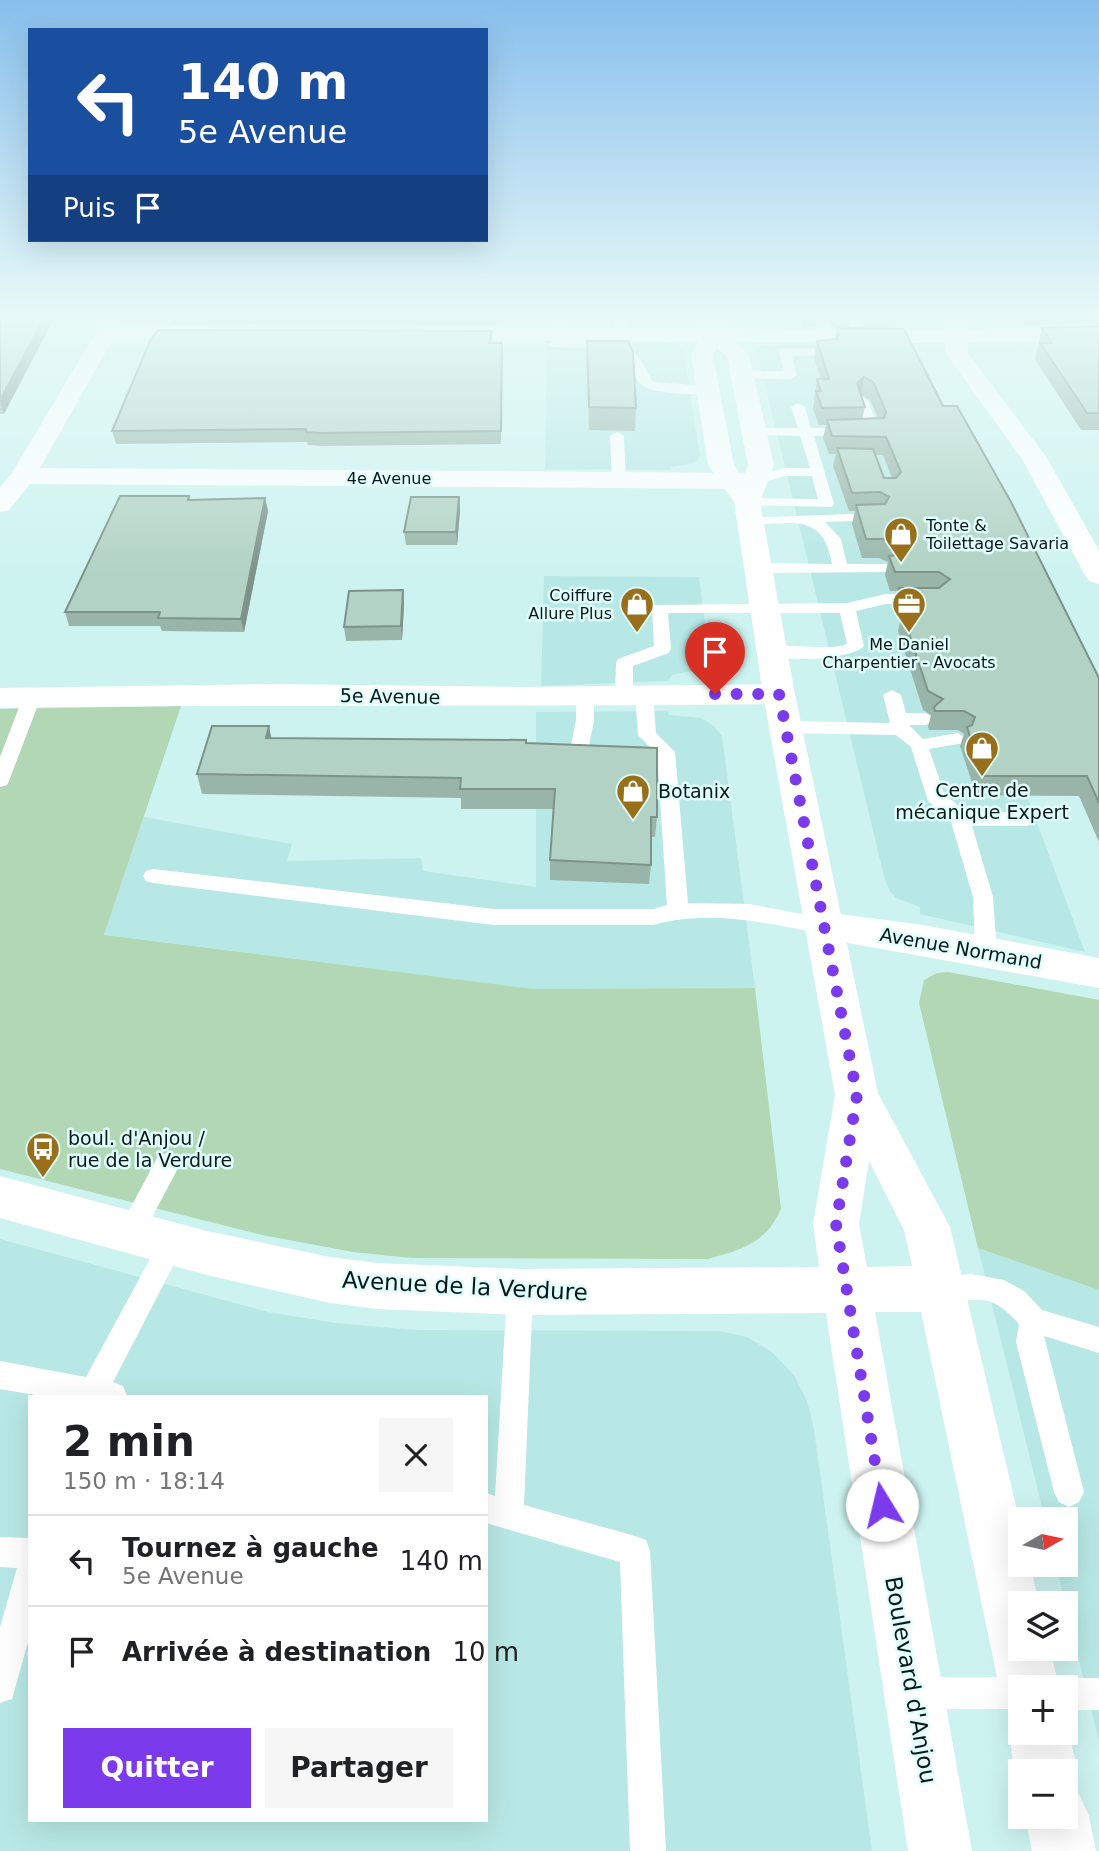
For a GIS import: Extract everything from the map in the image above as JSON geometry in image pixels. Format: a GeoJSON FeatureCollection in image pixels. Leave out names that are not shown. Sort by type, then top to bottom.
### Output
{"type":"FeatureCollection","features":[{"type":"Feature","properties":{"kind":"street"},"geometry":{"type":"LineString","coordinates":[[0,504],[23,476],[66,401]]}},
{"type":"Feature","properties":{"kind":"street","name":"Boulevard d'Anjou"},"geometry":{"type":"LineString","coordinates":[[710,401],[721,465],[746,496],[779,694],[857,1095],[927,1227],[1026,1675]]}},
{"type":"Feature","properties":{"kind":"street","name":"Boulevard d'Anjou"},"geometry":{"type":"LineString","coordinates":[[746,496],[761,465],[748,401]]}},
{"type":"Feature","properties":{"kind":"street"},"geometry":{"type":"LineString","coordinates":[[992,401],[1034,458],[1099,575]]}},
{"type":"Feature","properties":{"kind":"street","name":"4e Avenue"},"geometry":{"type":"LineString","coordinates":[[23,476],[619,480],[746,496]]}},
{"type":"Feature","properties":{"kind":"street","name":"5e Avenue"},"geometry":{"type":"LineString","coordinates":[[0,698],[266,694],[779,694]]}},
{"type":"Feature","properties":{"kind":"street","name":"Avenue Normand"},"geometry":{"type":"LineString","coordinates":[[823,926],[1099,972]]}},
{"type":"Feature","properties":{"kind":"street","name":"Boulevard d'Anjou"},"geometry":{"type":"LineString","coordinates":[[857,1095],[836,1224],[940,1851]]}},
{"type":"Feature","properties":{"kind":"street","name":"Avenue de la Verdure"},"geometry":{"type":"LineString","coordinates":[[0,1197],[330,1280],[377,1286],[520,1292],[940,1289]]}},
{"type":"Feature","properties":{"kind":"street"},"geometry":{"type":"LineString","coordinates":[[1060,1829],[1065,1851]]}},
{"type":"Feature","properties":{"kind":"lane"},"geometry":{"type":"LineString","coordinates":[[754,431],[873,431],[862,401]]}},
{"type":"Feature","properties":{"kind":"lane"},"geometry":{"type":"LineString","coordinates":[[746,496],[827,504],[819,464],[798,407]]}},
{"type":"Feature","properties":{"kind":"lane"},"geometry":{"type":"LineString","coordinates":[[617,436],[619,480]]}},
{"type":"Feature","properties":{"kind":"lane"},"geometry":{"type":"LineString","coordinates":[[746,496],[784,472],[819,464]]}},
{"type":"Feature","properties":{"kind":"lane"},"geometry":{"type":"LineString","coordinates":[[746,496],[824,528],[833,537],[841,568]]}},
{"type":"Feature","properties":{"kind":"lane"},"geometry":{"type":"LineString","coordinates":[[810,522],[823,518],[876,517]]}},
{"type":"Feature","properties":{"kind":"lane"},"geometry":{"type":"LineString","coordinates":[[757,568],[887,569]]}},
{"type":"Feature","properties":{"kind":"lane"},"geometry":{"type":"LineString","coordinates":[[678,911],[666,752],[647,735],[625,663],[663,649],[660,608],[847,608],[886,599],[934,599]]}},
{"type":"Feature","properties":{"kind":"lane"},"geometry":{"type":"LineString","coordinates":[[772,652],[851,650],[856,646],[847,608]]}},
{"type":"Feature","properties":{"kind":"lane"},"geometry":{"type":"LineString","coordinates":[[892,695],[900,724],[919,746],[935,796],[960,819],[983,897],[986,952]]}},
{"type":"Feature","properties":{"kind":"lane"},"geometry":{"type":"LineString","coordinates":[[579,751],[586,696]]}},
{"type":"Feature","properties":{"kind":"lane"},"geometry":{"type":"LineString","coordinates":[[0,781],[32,697]]}},
{"type":"Feature","properties":{"kind":"lane"},"geometry":{"type":"LineString","coordinates":[[786,727],[900,724],[926,719]]}},
{"type":"Feature","properties":{"kind":"lane"},"geometry":{"type":"LineString","coordinates":[[919,746],[958,739]]}},
{"type":"Feature","properties":{"kind":"lane"},"geometry":{"type":"LineString","coordinates":[[960,819],[1026,819]]}},
{"type":"Feature","properties":{"kind":"lane"},"geometry":{"type":"LineString","coordinates":[[153,876],[494,917],[653,917],[678,911],[749,912],[823,926]]}},
{"type":"Feature","properties":{"kind":"lane"},"geometry":{"type":"LineString","coordinates":[[0,1375],[99,1395],[151,1237],[167,1164]]}},
{"type":"Feature","properties":{"kind":"lane"},"geometry":{"type":"LineString","coordinates":[[940,1289],[988,1286],[1008,1295],[1036,1323],[1049,1323],[1099,1340]]}},
{"type":"Feature","properties":{"kind":"lane"},"geometry":{"type":"LineString","coordinates":[[520,1292],[498,1512],[635,1551],[648,1851]]}},
{"type":"Feature","properties":{"kind":"lane"},"geometry":{"type":"LineString","coordinates":[[1036,1323],[1030,1330],[1030,1342],[1069,1492]]}},
{"type":"Feature","properties":{"kind":"lane"},"geometry":{"type":"LineString","coordinates":[[0,1552],[28,1553]]}},
{"type":"Feature","properties":{"kind":"lane"},"geometry":{"type":"LineString","coordinates":[[0,1687],[28,1582]]}},
{"type":"Feature","properties":{"kind":"lane"},"geometry":{"type":"LineString","coordinates":[[913,1693],[1008,1693]]}},
{"type":"Feature","properties":{"kind":"lane"},"geometry":{"type":"LineString","coordinates":[[1078,1694],[1099,1694]]}},
{"type":"Feature","properties":{"kind":"shaded area"},"geometry":{"type":"Polygon","coordinates":[[[546,401],[691,401],[700,455],[698,460],[691,464],[671,467],[671,470],[545,469],[546,401]]]}},
{"type":"Feature","properties":{"kind":"shaded area"},"geometry":{"type":"Polygon","coordinates":[[[769,401],[874,401],[1026,786],[1027,796],[1085,952],[920,914],[920,907],[896,898],[885,880],[769,401]]]}},
{"type":"Feature","properties":{"kind":"shaded area"},"geometry":{"type":"Polygon","coordinates":[[[544,576],[699,577],[710,661],[706,668],[672,675],[668,681],[541,686],[544,576]]]}},
{"type":"Feature","properties":{"kind":"shaded area"},"geometry":{"type":"Polygon","coordinates":[[[668,711],[669,715],[701,718],[714,726],[722,736],[755,988],[534,989],[104,935],[144,817],[292,844],[287,861],[421,858],[423,871],[536,887],[536,712],[668,711]]]}},
{"type":"Feature","properties":{"kind":"shaded area"},"geometry":{"type":"Polygon","coordinates":[[[0,1239],[268,1312],[336,1323],[415,1330],[720,1331],[747,1337],[773,1353],[794,1375],[807,1401],[814,1429],[872,1851],[0,1851],[0,1239]]]}},
{"type":"Feature","properties":{"kind":"shaded area"},"geometry":{"type":"Polygon","coordinates":[[[978,1248],[1099,1290],[1099,1742],[1078,1656],[1078,1591],[1062,1591],[1059,1577],[1078,1577],[1078,1507],[1042,1507],[978,1248]]]}},
{"type":"Feature","properties":{"kind":"green space"},"geometry":{"type":"Polygon","coordinates":[[[181,706],[104,935],[534,989],[755,988],[781,1209],[768,1230],[742,1248],[708,1259],[412,1258],[353,1252],[262,1235],[0,1169],[0,709],[181,706]]]}},
{"type":"Feature","properties":{"kind":"green space"},"geometry":{"type":"Polygon","coordinates":[[[948,972],[1099,1000],[1099,1290],[978,1248],[919,1003],[924,980],[937,973],[948,972]]]}},
{"type":"Feature","properties":{"kind":"building"},"geometry":{"type":"Polygon","coordinates":[[[125,401],[501,401],[501,431],[112,431],[125,401]]]}},
{"type":"Feature","properties":{"kind":"building"},"geometry":{"type":"Polygon","coordinates":[[[589,401],[636,401],[636,408],[589,407],[589,401]]]}},
{"type":"Feature","properties":{"kind":"building"},"geometry":{"type":"Polygon","coordinates":[[[820,401],[863,401],[865,407],[822,408],[820,401]]]}},
{"type":"Feature","properties":{"kind":"building"},"geometry":{"type":"Polygon","coordinates":[[[882,401],[941,401],[943,406],[957,406],[1011,502],[1099,678],[1099,803],[1087,776],[983,776],[967,727],[972,725],[975,717],[964,711],[935,711],[934,707],[943,699],[928,691],[902,612],[907,612],[899,588],[939,588],[950,579],[939,572],[895,572],[889,556],[898,555],[901,548],[883,539],[866,539],[856,505],[885,504],[889,497],[880,492],[852,493],[837,448],[873,449],[884,478],[896,478],[901,472],[886,437],[832,436],[827,420],[884,418],[886,412],[882,401]]]}},
{"type":"Feature","properties":{"kind":"building"},"geometry":{"type":"Polygon","coordinates":[[[1079,401],[1099,401],[1099,413],[1087,413],[1079,401]]]}},
{"type":"Feature","properties":{"kind":"building"},"geometry":{"type":"Polygon","coordinates":[[[120,496],[189,496],[188,500],[265,498],[241,619],[158,618],[160,612],[65,612],[120,496]]]}},
{"type":"Feature","properties":{"kind":"building"},"geometry":{"type":"Polygon","coordinates":[[[411,497],[459,497],[456,532],[404,532],[411,497]]]}},
{"type":"Feature","properties":{"kind":"building"},"geometry":{"type":"Polygon","coordinates":[[[403,590],[401,626],[344,627],[349,591],[403,590]]]}},
{"type":"Feature","properties":{"kind":"building"},"geometry":{"type":"Polygon","coordinates":[[[212,726],[269,726],[266,738],[526,740],[526,743],[657,748],[657,817],[651,817],[651,865],[550,860],[555,789],[460,789],[461,778],[197,774],[212,726]]]}},
{"type":"Feature","properties":{"kind":"place","name":"Tonte & Toilettage Savaria"},"geometry":{"type":"Point","coordinates":[901,564]}},
{"type":"Feature","properties":{"kind":"place","name":"Coiffure Allure Plus"},"geometry":{"type":"Point","coordinates":[637,634]}},
{"type":"Feature","properties":{"kind":"place","name":"Me Daniel Charpentier - Avocats"},"geometry":{"type":"Point","coordinates":[909,634]}},
{"type":"Feature","properties":{"kind":"place","name":"Centre de mécanique Expert"},"geometry":{"type":"Point","coordinates":[982,778]}},
{"type":"Feature","properties":{"kind":"place","name":"Botanix"},"geometry":{"type":"Point","coordinates":[633,821]}},
{"type":"Feature","properties":{"kind":"place","name":"boul. d'Anjou / rue de la Verdure"},"geometry":{"type":"Point","coordinates":[43,1179]}},
{"type":"Feature","properties":{"kind":"route"},"geometry":{"type":"LineString","coordinates":[[715,694],[779,694],[857,1095],[836,1224],[882,1505]]}}]}
